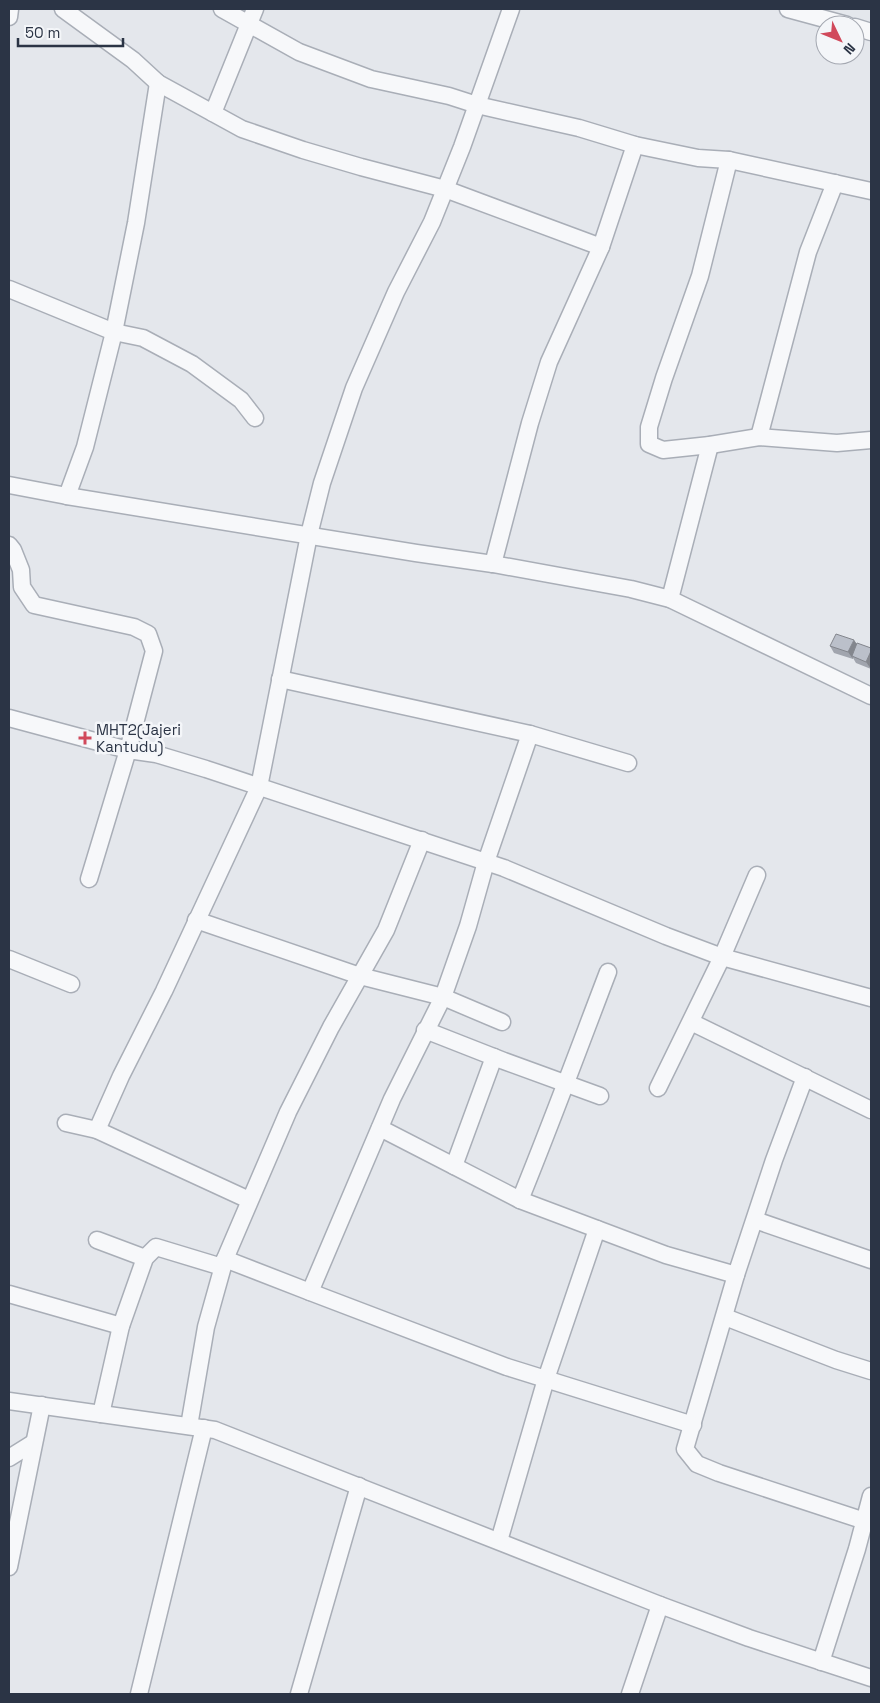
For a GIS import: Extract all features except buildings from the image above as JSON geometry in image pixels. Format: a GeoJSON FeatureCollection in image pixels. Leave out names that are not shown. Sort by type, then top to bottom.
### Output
{"type":"FeatureCollection","features":[{"type":"Feature","properties":{"kind":"street"},"geometry":{"type":"LineString","coordinates":[[9,17],[10,9]]}},
{"type":"Feature","properties":{"kind":"street"},"geometry":{"type":"LineString","coordinates":[[62,9],[133,60],[158,83],[242,129],[303,150],[445,189],[601,247]]}},
{"type":"Feature","properties":{"kind":"street"},"geometry":{"type":"LineString","coordinates":[[222,9],[252,16],[299,52],[371,78],[579,128],[635,145],[698,158],[729,160],[871,191]]}},
{"type":"Feature","properties":{"kind":"street"},"geometry":{"type":"LineString","coordinates":[[97,1130],[121,1076],[164,992],[259,787],[309,535],[322,483],[354,388],[396,292],[432,222],[477,105],[511,9]]}},
{"type":"Feature","properties":{"kind":"street"},"geometry":{"type":"LineString","coordinates":[[788,9],[815,16]]}},
{"type":"Feature","properties":{"kind":"street"},"geometry":{"type":"LineString","coordinates":[[212,113],[252,16]]}},
{"type":"Feature","properties":{"kind":"street"},"geometry":{"type":"LineString","coordinates":[[67,496],[85,447],[114,332],[136,223],[158,83]]}},
{"type":"Feature","properties":{"kind":"street"},"geometry":{"type":"LineString","coordinates":[[493,564],[530,424],[549,362],[601,247],[635,145]]}},
{"type":"Feature","properties":{"kind":"street"},"geometry":{"type":"LineString","coordinates":[[729,160],[700,276],[649,427],[649,444],[663,450],[759,437],[838,443],[871,440]]}},
{"type":"Feature","properties":{"kind":"street"},"geometry":{"type":"LineString","coordinates":[[759,437],[808,252],[835,183]]}},
{"type":"Feature","properties":{"kind":"street"},"geometry":{"type":"LineString","coordinates":[[9,289],[114,332],[143,338],[192,364],[241,400],[255,418]]}},
{"type":"Feature","properties":{"kind":"street"},"geometry":{"type":"LineString","coordinates":[[670,599],[710,445]]}},
{"type":"Feature","properties":{"kind":"street"},"geometry":{"type":"LineString","coordinates":[[9,485],[416,553],[493,564],[631,589],[670,599],[871,696]]}},
{"type":"Feature","properties":{"kind":"street"},"geometry":{"type":"LineString","coordinates":[[9,545],[14,550],[22,570],[22,587],[34,605],[134,627],[148,634],[154,651],[128,750],[89,879]]}},
{"type":"Feature","properties":{"kind":"street"},"geometry":{"type":"LineString","coordinates":[[280,679],[530,734],[628,763]]}},
{"type":"Feature","properties":{"kind":"street"},"geometry":{"type":"LineString","coordinates":[[9,718],[128,750],[156,754],[206,769],[504,868],[666,936],[722,957],[871,998]]}},
{"type":"Feature","properties":{"kind":"street"},"geometry":{"type":"LineString","coordinates":[[310,1292],[380,1128],[442,996],[468,926],[486,862],[530,734]]}},
{"type":"Feature","properties":{"kind":"street"},"geometry":{"type":"LineString","coordinates":[[139,1694],[196,1427],[206,1327],[224,1263],[249,1200],[288,1112],[386,930],[422,840]]}},
{"type":"Feature","properties":{"kind":"street"},"geometry":{"type":"LineString","coordinates":[[658,1088],[722,957],[757,875]]}},
{"type":"Feature","properties":{"kind":"street"},"geometry":{"type":"LineString","coordinates":[[196,920],[360,976],[442,996],[502,1022]]}},
{"type":"Feature","properties":{"kind":"street"},"geometry":{"type":"LineString","coordinates":[[9,958],[71,984]]}},
{"type":"Feature","properties":{"kind":"street"},"geometry":{"type":"LineString","coordinates":[[520,1200],[553,1120],[608,972]]}},
{"type":"Feature","properties":{"kind":"street"},"geometry":{"type":"LineString","coordinates":[[691,1022],[871,1110]]}},
{"type":"Feature","properties":{"kind":"street"},"geometry":{"type":"LineString","coordinates":[[425,1030],[600,1096]]}},
{"type":"Feature","properties":{"kind":"street"},"geometry":{"type":"LineString","coordinates":[[454,1166],[494,1057]]}},
{"type":"Feature","properties":{"kind":"street"},"geometry":{"type":"LineString","coordinates":[[805,1077],[774,1160],[736,1275],[685,1449],[697,1464],[719,1473],[868,1521]]}},
{"type":"Feature","properties":{"kind":"street"},"geometry":{"type":"LineString","coordinates":[[66,1123],[97,1130],[249,1200]]}},
{"type":"Feature","properties":{"kind":"street"},"geometry":{"type":"LineString","coordinates":[[380,1128],[520,1200],[666,1254],[736,1275]]}},
{"type":"Feature","properties":{"kind":"street"},"geometry":{"type":"LineString","coordinates":[[755,1220],[871,1260]]}},
{"type":"Feature","properties":{"kind":"street"},"geometry":{"type":"LineString","coordinates":[[499,1541],[546,1379],[597,1229]]}},
{"type":"Feature","properties":{"kind":"street"},"geometry":{"type":"LineString","coordinates":[[97,1240],[145,1258]]}},
{"type":"Feature","properties":{"kind":"street"},"geometry":{"type":"LineString","coordinates":[[101,1414],[122,1326],[145,1258],[156,1247],[224,1263],[310,1292],[507,1366],[693,1425]]}},
{"type":"Feature","properties":{"kind":"street"},"geometry":{"type":"LineString","coordinates":[[9,1294],[122,1326]]}},
{"type":"Feature","properties":{"kind":"street"},"geometry":{"type":"LineString","coordinates":[[725,1317],[871,1372]]}},
{"type":"Feature","properties":{"kind":"street"},"geometry":{"type":"LineString","coordinates":[[9,1401],[215,1430],[660,1605],[749,1638],[871,1678]]}},
{"type":"Feature","properties":{"kind":"street"},"geometry":{"type":"LineString","coordinates":[[9,1567],[42,1405]]}},
{"type":"Feature","properties":{"kind":"street"},"geometry":{"type":"LineString","coordinates":[[9,1458],[33,1443]]}},
{"type":"Feature","properties":{"kind":"street"},"geometry":{"type":"LineString","coordinates":[[298,1694],[359,1486]]}},
{"type":"Feature","properties":{"kind":"street"},"geometry":{"type":"LineString","coordinates":[[821,1662],[868,1521],[871,1496]]}},
{"type":"Feature","properties":{"kind":"street"},"geometry":{"type":"LineString","coordinates":[[630,1694],[660,1605]]}},
{"type":"Feature","properties":{"kind":"place","name":"MHT2(Jajeri Kantudu)"},"geometry":{"type":"Point","coordinates":[85,738]}}]}
